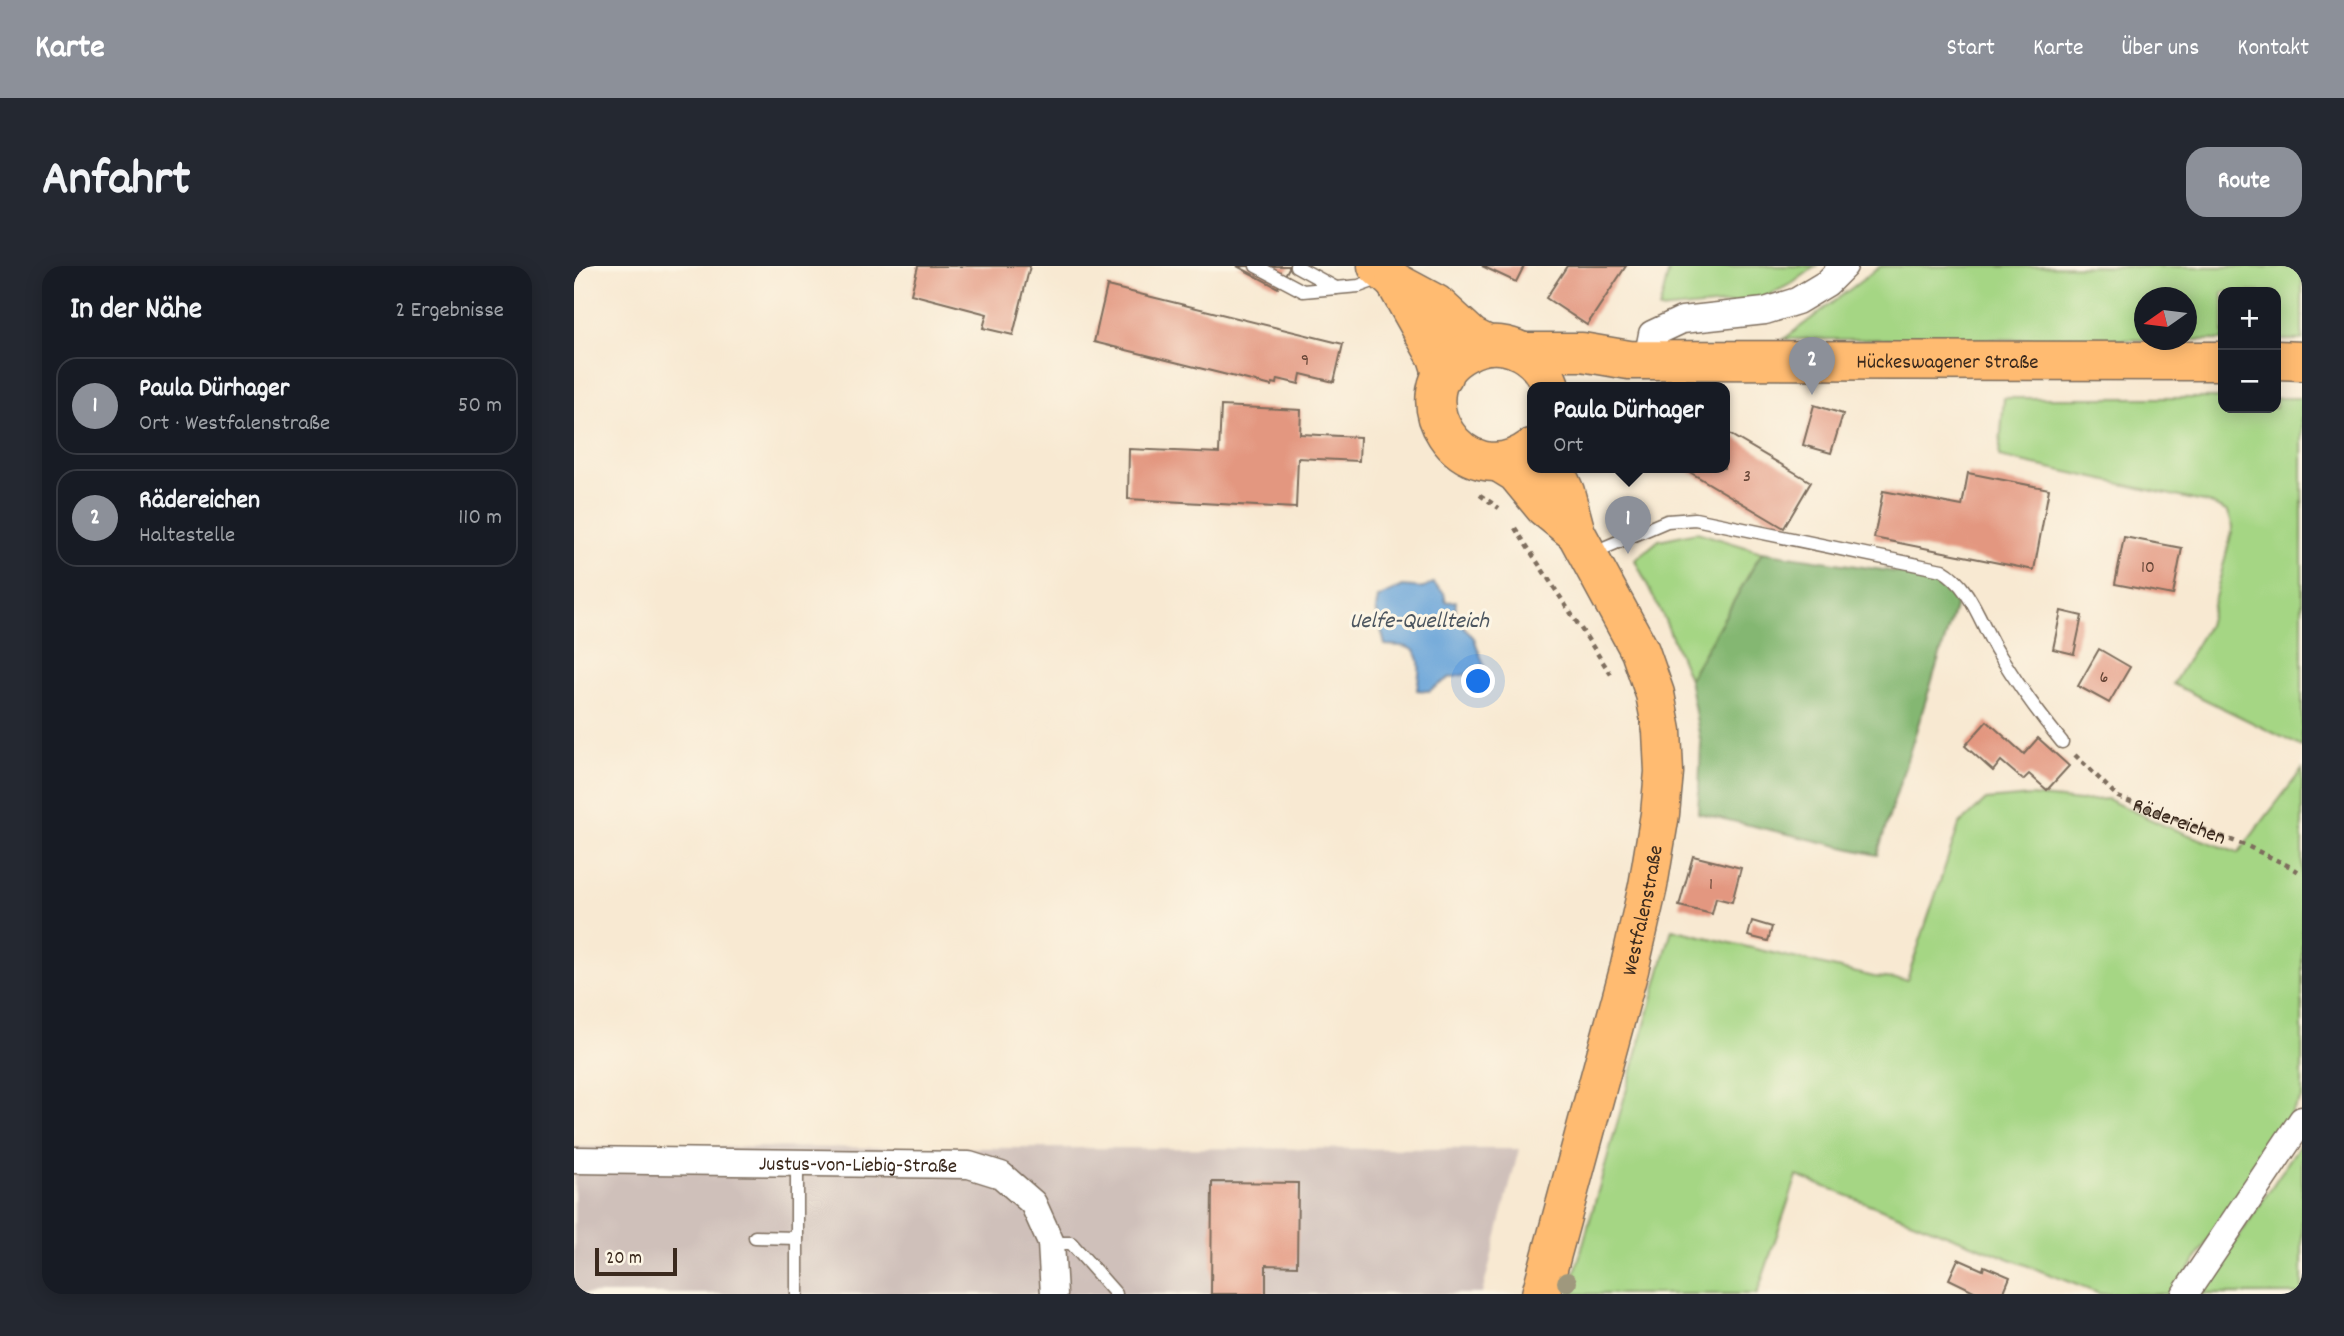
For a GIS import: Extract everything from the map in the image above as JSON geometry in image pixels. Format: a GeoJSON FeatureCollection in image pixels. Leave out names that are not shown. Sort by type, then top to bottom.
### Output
{"type":"FeatureCollection","features":[{"type":"Feature","properties":{"kind":"main road"},"geometry":{"type":"LineString","coordinates":[[1387,275],[1436,304],[1472,337],[1506,349],[1545,372],[1549,382]]}},
{"type":"Feature","properties":{"kind":"main road"},"geometry":{"type":"LineString","coordinates":[[1387,275],[1437,357],[1443,376]]}},
{"type":"Feature","properties":{"kind":"main road"},"geometry":{"type":"LineString","coordinates":[[1506,349],[1474,348],[1451,363],[1437,390],[1437,418],[1443,431],[1460,451],[1471,458],[1515,455]]}},
{"type":"Feature","properties":{"kind":"main road","name":"Hückeswagener Straße"},"geometry":{"type":"LineString","coordinates":[[1506,349],[1582,352],[1638,360],[2218,361]]}},
{"type":"Feature","properties":{"kind":"main road","name":"Hückeswagener Straße"},"geometry":{"type":"LineString","coordinates":[[1573,382],[1592,372],[1638,360]]}},
{"type":"Feature","properties":{"kind":"main road"},"geometry":{"type":"LineString","coordinates":[[2281,360],[2302,361]]}},
{"type":"Feature","properties":{"kind":"main road","name":"Westfalenstraße"},"geometry":{"type":"LineString","coordinates":[[1515,455],[1517,473],[1544,507],[1582,544]]}},
{"type":"Feature","properties":{"kind":"main road","name":"Westfalenstraße"},"geometry":{"type":"LineString","coordinates":[[1541,1294],[1637,934],[1660,814],[1664,772],[1662,731],[1655,694],[1640,651],[1582,544],[1556,473]]}},
{"type":"Feature","properties":{"kind":"street"},"geometry":{"type":"LineString","coordinates":[[1638,360],[1652,334],[1667,326],[1682,320],[1765,311],[1797,301],[1827,283],[1844,266]]}},
{"type":"Feature","properties":{"kind":"street"},"geometry":{"type":"LineString","coordinates":[[2185,1294],[2302,1119]]}},
{"type":"Feature","properties":{"kind":"street","name":"Justus-von-Liebig-Straße"},"geometry":{"type":"LineString","coordinates":[[574,1160],[969,1165],[1001,1175],[1033,1203],[1051,1244],[1054,1294]]}},
{"type":"Feature","properties":{"kind":"lane"},"geometry":{"type":"LineString","coordinates":[[1256,266],[1303,291],[1360,286],[1387,275]]}},
{"type":"Feature","properties":{"kind":"lane"},"geometry":{"type":"LineString","coordinates":[[1296,266],[1336,289]]}},
{"type":"Feature","properties":{"kind":"lane"},"geometry":{"type":"LineString","coordinates":[[1582,544],[1667,521],[1695,519],[1942,570],[1955,578],[1965,590],[1997,652],[2062,743]]}},
{"type":"Feature","properties":{"kind":"lane"},"geometry":{"type":"LineString","coordinates":[[797,1163],[797,1294]]}},
{"type":"Feature","properties":{"kind":"lane"},"geometry":{"type":"LineString","coordinates":[[755,1237],[797,1238]]}},
{"type":"Feature","properties":{"kind":"lane"},"geometry":{"type":"LineString","coordinates":[[1051,1244],[1071,1243],[1116,1294]]}},
{"type":"Feature","properties":{"kind":"path"},"geometry":{"type":"LineString","coordinates":[[1512,523],[1613,678]]}},
{"type":"Feature","properties":{"kind":"path","name":"Rädereichen"},"geometry":{"type":"LineString","coordinates":[[2062,743],[2119,797],[2246,846],[2302,874]]}},
{"type":"Feature","properties":{"kind":"shaded area"},"geometry":{"type":"Polygon","coordinates":[[[574,1147],[1519,1149],[1482,1294],[574,1294],[574,1147]]]}},
{"type":"Feature","properties":{"kind":"green space"},"geometry":{"type":"Polygon","coordinates":[[[1670,266],[1816,266],[1793,283],[1757,301],[1659,310],[1670,266]]]}},
{"type":"Feature","properties":{"kind":"green space"},"geometry":{"type":"Polygon","coordinates":[[[1881,266],[2302,267],[2302,340],[2281,340],[2281,287],[2218,287],[2218,340],[2197,340],[2197,287],[2134,287],[2134,340],[1784,339],[1881,266]]]}},
{"type":"Feature","properties":{"kind":"green space"},"geometry":{"type":"Polygon","coordinates":[[[2004,398],[2218,398],[2218,413],[2281,413],[2281,398],[2302,398],[2302,747],[2173,684],[2208,625],[2233,527],[2228,512],[2212,504],[1999,457],[2004,398]]]}},
{"type":"Feature","properties":{"kind":"green space"},"geometry":{"type":"Polygon","coordinates":[[[1697,532],[1762,552],[1689,679],[1665,620],[1635,560],[1659,540],[1697,532]]]}},
{"type":"Feature","properties":{"kind":"green space"},"geometry":{"type":"Polygon","coordinates":[[[1762,552],[1930,577],[1958,598],[1877,855],[1698,813],[1701,744],[1689,679],[1762,552]]]}},
{"type":"Feature","properties":{"kind":"green space"},"geometry":{"type":"Polygon","coordinates":[[[2302,770],[2302,1097],[2173,1294],[2100,1294],[1797,1176],[1757,1294],[1569,1294],[1672,929],[1874,977],[1907,980],[1959,825],[1986,800],[2030,796],[2080,801],[2107,799],[2165,826],[2238,853],[2302,770]]]}},
{"type":"Feature","properties":{"kind":"green space"},"geometry":{"type":"Polygon","coordinates":[[[2302,1141],[2302,1294],[2201,1294],[2302,1141]]]}},
{"type":"Feature","properties":{"kind":"water","name":"Uelfe-Quellteich"},"geometry":{"type":"Polygon","coordinates":[[[1433,583],[1444,593],[1446,602],[1456,601],[1455,617],[1474,638],[1484,666],[1449,678],[1429,691],[1417,690],[1417,655],[1406,647],[1385,645],[1376,609],[1378,598],[1403,586],[1424,588],[1433,583]]]}},
{"type":"Feature","properties":{"kind":"building"},"geometry":{"type":"Polygon","coordinates":[[[918,266],[1030,266],[1013,335],[983,328],[987,314],[911,294],[918,266]]]}},
{"type":"Feature","properties":{"kind":"building"},"geometry":{"type":"Polygon","coordinates":[[[1237,266],[1290,266],[1278,288],[1237,266]]]}},
{"type":"Feature","properties":{"kind":"building"},"geometry":{"type":"Polygon","coordinates":[[[1482,266],[1524,266],[1516,282],[1482,266]]]}},
{"type":"Feature","properties":{"kind":"building"},"geometry":{"type":"Polygon","coordinates":[[[1567,266],[1626,266],[1587,325],[1546,298],[1567,266]]]}},
{"type":"Feature","properties":{"kind":"building"},"geometry":{"type":"Polygon","coordinates":[[[1107,286],[1343,344],[1334,382],[1301,374],[1299,384],[1278,379],[1277,384],[1273,383],[1272,386],[1094,342],[1107,286]]]}},
{"type":"Feature","properties":{"kind":"building"},"geometry":{"type":"Polygon","coordinates":[[[1814,405],[1843,414],[1831,453],[1803,445],[1814,405]]]}},
{"type":"Feature","properties":{"kind":"building"},"geometry":{"type":"Polygon","coordinates":[[[1221,406],[1301,410],[1300,434],[1360,437],[1359,461],[1298,458],[1296,508],[1128,499],[1129,449],[1219,453],[1221,406]]]}},
{"type":"Feature","properties":{"kind":"building"},"geometry":{"type":"Polygon","coordinates":[[[1730,435],[1811,482],[1784,528],[1691,473],[1730,473],[1730,435]]]}},
{"type":"Feature","properties":{"kind":"building"},"geometry":{"type":"Polygon","coordinates":[[[1968,473],[2049,489],[2034,570],[1874,538],[1883,491],[1962,506],[1968,473]]]}},
{"type":"Feature","properties":{"kind":"building"},"geometry":{"type":"Polygon","coordinates":[[[2124,537],[2182,548],[2173,595],[2115,584],[2124,537]]]}},
{"type":"Feature","properties":{"kind":"building"},"geometry":{"type":"Polygon","coordinates":[[[2061,611],[2082,616],[2074,654],[2053,649],[2061,611]]]}},
{"type":"Feature","properties":{"kind":"building"},"geometry":{"type":"Polygon","coordinates":[[[2099,649],[2130,667],[2109,703],[2078,686],[2099,649]]]}},
{"type":"Feature","properties":{"kind":"building"},"geometry":{"type":"Polygon","coordinates":[[[1987,721],[2024,754],[2038,738],[2069,766],[2047,790],[2029,774],[2023,780],[2001,761],[1993,771],[1965,746],[1987,721]]]}},
{"type":"Feature","properties":{"kind":"building"},"geometry":{"type":"Polygon","coordinates":[[[1693,856],[1741,868],[1732,902],[1716,898],[1712,914],[1679,906],[1693,856]]]}},
{"type":"Feature","properties":{"kind":"building"},"geometry":{"type":"Polygon","coordinates":[[[1752,921],[1772,927],[1768,941],[1748,936],[1752,921]]]}},
{"type":"Feature","properties":{"kind":"building"},"geometry":{"type":"Polygon","coordinates":[[[1212,1182],[1298,1183],[1297,1266],[1266,1265],[1266,1294],[1211,1294],[1212,1182]]]}},
{"type":"Feature","properties":{"kind":"building"},"geometry":{"type":"Polygon","coordinates":[[[1958,1259],[1983,1270],[1984,1266],[2010,1277],[2003,1294],[1980,1294],[1949,1279],[1958,1259]]]}},
{"type":"Feature","properties":{"kind":"place","name":"Rädereichen"},"geometry":{"type":"Point","coordinates":[1812,395]}},
{"type":"Feature","properties":{"kind":"place","name":"Paula Dürhager"},"geometry":{"type":"Point","coordinates":[1628,554]}}]}
